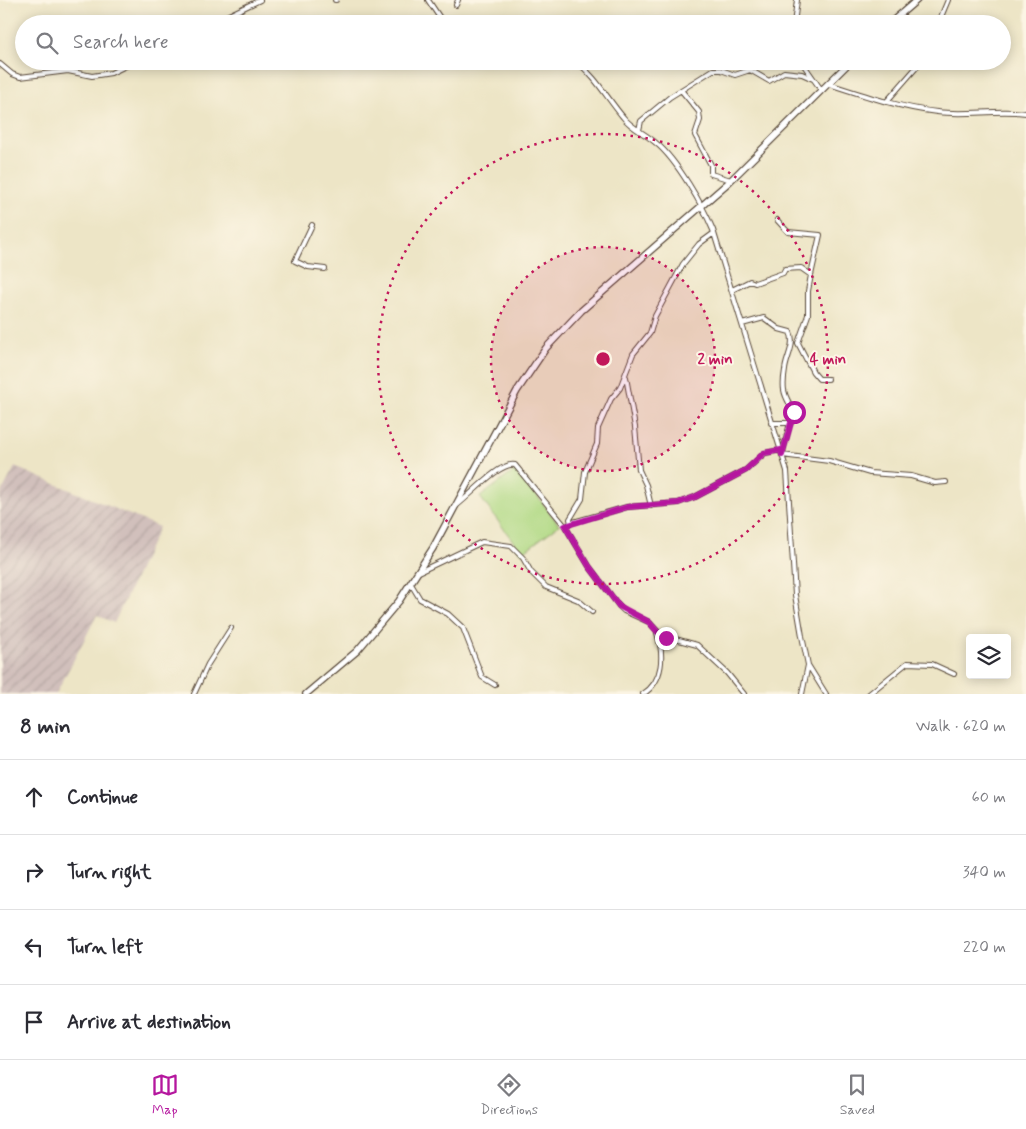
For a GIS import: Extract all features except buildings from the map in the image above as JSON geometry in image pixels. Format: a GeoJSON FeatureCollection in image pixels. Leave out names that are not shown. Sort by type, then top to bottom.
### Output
{"type":"FeatureCollection","features":[{"type":"Feature","properties":{"kind":"main road"},"geometry":{"type":"LineString","coordinates":[[900,15],[917,0]]}},
{"type":"Feature","properties":{"kind":"main road"},"geometry":{"type":"LineString","coordinates":[[306,694],[356,651],[379,626],[411,584],[517,391],[546,348],[581,311],[731,180],[842,70]]}},
{"type":"Feature","properties":{"kind":"street"},"geometry":{"type":"LineString","coordinates":[[229,15],[260,0]]}},
{"type":"Feature","properties":{"kind":"street"},"geometry":{"type":"LineString","coordinates":[[428,0],[438,15]]}},
{"type":"Feature","properties":{"kind":"street"},"geometry":{"type":"LineString","coordinates":[[456,5],[458,0]]}},
{"type":"Feature","properties":{"kind":"street"},"geometry":{"type":"LineString","coordinates":[[795,15],[797,0]]}},
{"type":"Feature","properties":{"kind":"street"},"geometry":{"type":"LineString","coordinates":[[942,15],[948,0]]}},
{"type":"Feature","properties":{"kind":"street"},"geometry":{"type":"LineString","coordinates":[[0,64],[12,74],[20,77],[68,71],[92,76],[117,70]]}},
{"type":"Feature","properties":{"kind":"street"},"geometry":{"type":"LineString","coordinates":[[585,70],[600,85],[622,117],[671,158],[702,206],[714,233],[771,423],[782,452],[789,491],[789,523],[795,595],[808,664],[826,694]]}},
{"type":"Feature","properties":{"kind":"street"},"geometry":{"type":"LineString","coordinates":[[639,130],[638,124],[644,117],[709,72],[717,70],[735,75],[750,70],[769,81],[784,72],[802,74],[813,79]]}},
{"type":"Feature","properties":{"kind":"street"},"geometry":{"type":"LineString","coordinates":[[808,70],[822,91]]}},
{"type":"Feature","properties":{"kind":"street"},"geometry":{"type":"LineString","coordinates":[[887,101],[914,70]]}},
{"type":"Feature","properties":{"kind":"street"},"geometry":{"type":"LineString","coordinates":[[829,84],[887,101],[936,112],[1026,113]]}},
{"type":"Feature","properties":{"kind":"street"},"geometry":{"type":"LineString","coordinates":[[681,90],[699,112],[700,120],[695,135],[711,164],[711,174],[731,180]]}},
{"type":"Feature","properties":{"kind":"street"},"geometry":{"type":"LineString","coordinates":[[777,220],[788,232],[820,235],[808,291],[808,315],[798,343],[813,372],[819,379],[828,379]]}},
{"type":"Feature","properties":{"kind":"street"},"geometry":{"type":"LineString","coordinates":[[312,225],[295,261],[308,268],[325,269]]}},
{"type":"Feature","properties":{"kind":"street"},"geometry":{"type":"LineString","coordinates":[[571,523],[570,519],[582,499],[585,472],[597,444],[598,428],[611,399],[625,376],[633,354],[650,333],[655,316],[683,264],[699,244],[714,233]]}},
{"type":"Feature","properties":{"kind":"street"},"geometry":{"type":"LineString","coordinates":[[732,290],[750,281],[755,283],[783,273],[786,269],[801,268],[811,275]]}},
{"type":"Feature","properties":{"kind":"street"},"geometry":{"type":"LineString","coordinates":[[742,324],[764,318],[779,329],[790,332],[792,336],[785,368],[784,390],[794,412],[794,420],[790,422],[782,452]]}},
{"type":"Feature","properties":{"kind":"street"},"geometry":{"type":"LineString","coordinates":[[625,376],[636,426],[639,470],[646,485],[651,506]]}},
{"type":"Feature","properties":{"kind":"street"},"geometry":{"type":"LineString","coordinates":[[771,423],[790,422]]}},
{"type":"Feature","properties":{"kind":"street"},"geometry":{"type":"LineString","coordinates":[[565,526],[627,507],[666,506],[695,497],[746,470],[764,453],[782,452],[822,460],[870,473],[911,476],[935,483],[946,482]]}},
{"type":"Feature","properties":{"kind":"street"},"geometry":{"type":"LineString","coordinates":[[454,508],[494,473],[512,464],[519,468],[565,526],[589,566],[619,606],[649,622],[666,638],[697,644],[727,673],[744,694]]}},
{"type":"Feature","properties":{"kind":"street"},"geometry":{"type":"LineString","coordinates":[[419,572],[482,542],[511,546],[523,558],[531,572],[546,587],[578,600],[592,612]]}},
{"type":"Feature","properties":{"kind":"street"},"geometry":{"type":"LineString","coordinates":[[411,584],[420,599],[448,614],[464,628],[482,677],[495,685]]}},
{"type":"Feature","properties":{"kind":"street"},"geometry":{"type":"LineString","coordinates":[[194,694],[208,664],[231,628]]}},
{"type":"Feature","properties":{"kind":"street"},"geometry":{"type":"LineString","coordinates":[[644,694],[652,687],[660,671],[661,644],[656,630]]}},
{"type":"Feature","properties":{"kind":"street"},"geometry":{"type":"LineString","coordinates":[[869,694],[907,662],[932,664],[954,674]]}},
{"type":"Feature","properties":{"kind":"street"},"geometry":{"type":"LineString","coordinates":[[802,694],[808,664]]}},
{"type":"Feature","properties":{"kind":"shaded area"},"geometry":{"type":"Polygon","coordinates":[[[15,467],[159,527],[114,623],[97,615],[56,694],[0,694],[0,495],[15,467]]]}},
{"type":"Feature","properties":{"kind":"green space"},"geometry":{"type":"Polygon","coordinates":[[[517,469],[559,525],[522,553],[480,497],[517,469]]]}},
{"type":"Feature","properties":{"kind":"route"},"geometry":{"type":"LineString","coordinates":[[666,638],[661,636],[649,622],[624,611],[619,606],[589,566],[565,526],[627,507],[666,506],[678,503],[695,497],[746,470],[764,453],[781,450],[782,455],[790,422],[794,420],[794,412]]}}]}
